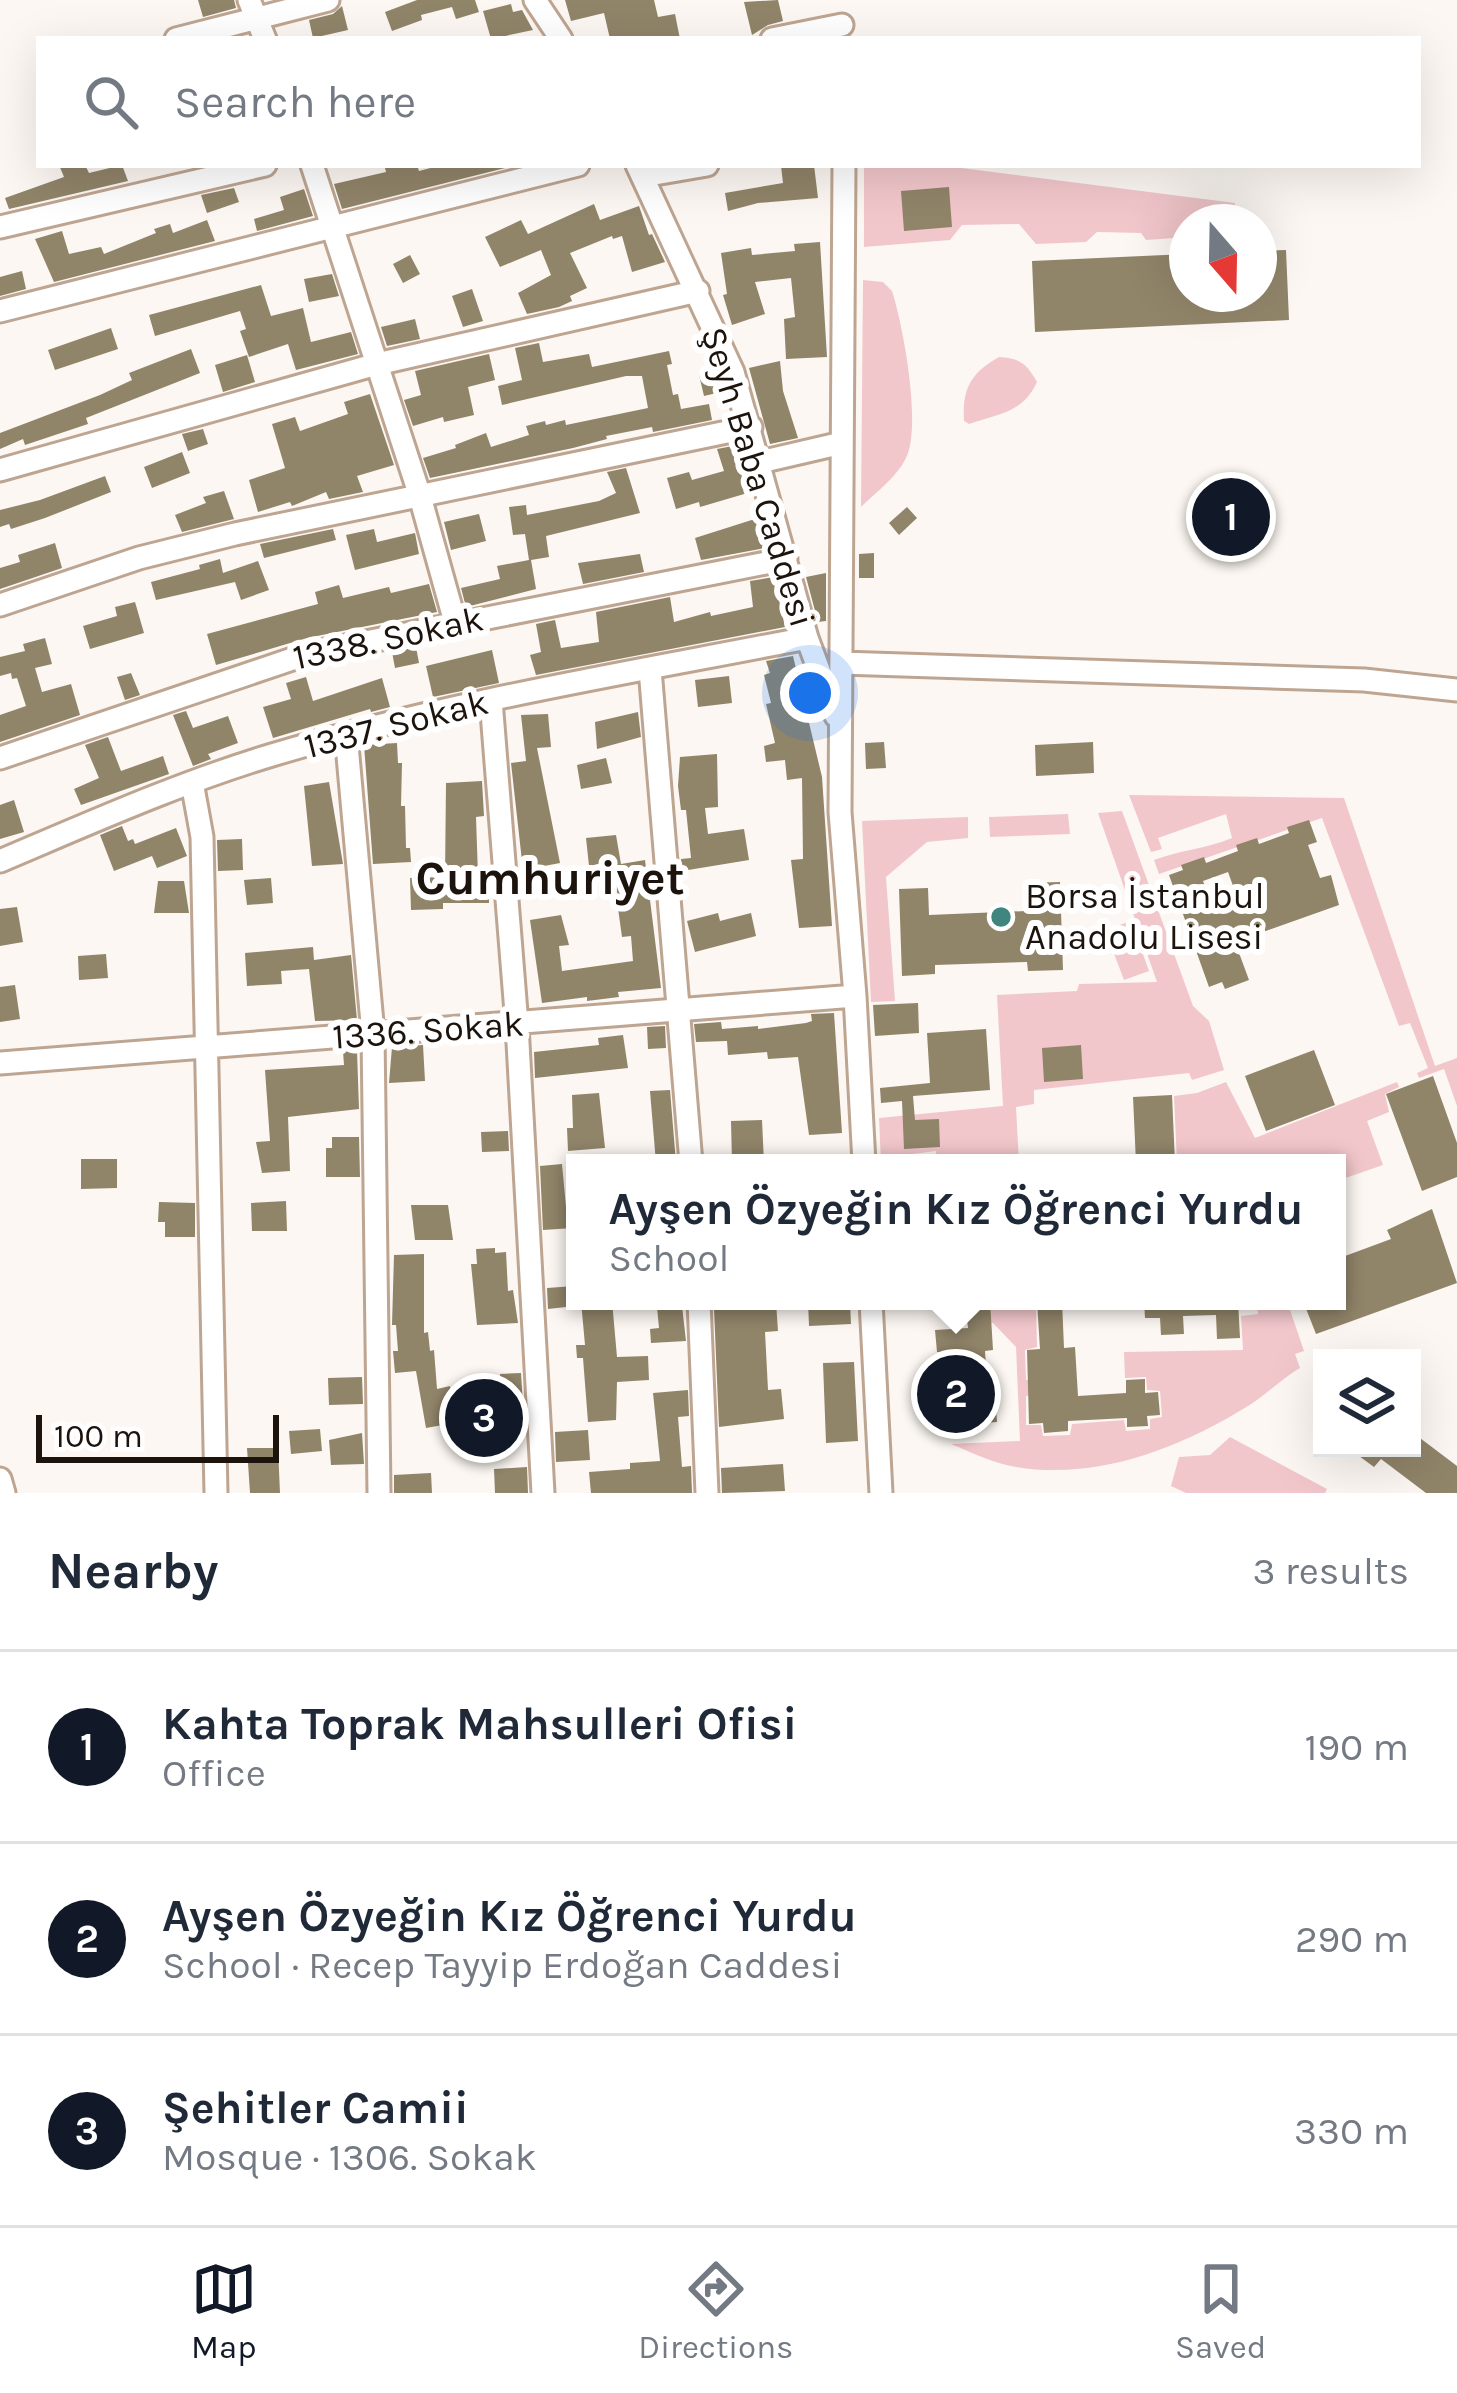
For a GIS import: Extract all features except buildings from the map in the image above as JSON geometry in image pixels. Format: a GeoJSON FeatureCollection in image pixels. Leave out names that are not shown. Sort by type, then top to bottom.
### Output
{"type":"FeatureCollection","features":[{"type":"Feature","properties":{"kind":"street"},"geometry":{"type":"LineString","coordinates":[[188,36],[328,0]]}},
{"type":"Feature","properties":{"kind":"street"},"geometry":{"type":"LineString","coordinates":[[535,0],[559,36]]}},
{"type":"Feature","properties":{"kind":"street"},"geometry":{"type":"LineString","coordinates":[[802,36],[843,32],[841,0]]}},
{"type":"Feature","properties":{"kind":"street"},"geometry":{"type":"LineString","coordinates":[[0,227],[253,168]]}},
{"type":"Feature","properties":{"kind":"street"},"geometry":{"type":"LineString","coordinates":[[313,168],[419,493],[455,622]]}},
{"type":"Feature","properties":{"kind":"street"},"geometry":{"type":"LineString","coordinates":[[0,311],[566,168]]}},
{"type":"Feature","properties":{"kind":"street"},"geometry":{"type":"LineString","coordinates":[[640,171],[674,168]]}},
{"type":"Feature","properties":{"kind":"street"},"geometry":{"type":"LineString","coordinates":[[844,168],[840,812],[864,1154]]}},
{"type":"Feature","properties":{"kind":"street","name":"Şeyh Baba Caddesi"},"geometry":{"type":"LineString","coordinates":[[640,171],[725,352],[751,428],[807,638],[841,728]]}},
{"type":"Feature","properties":{"kind":"street"},"geometry":{"type":"LineString","coordinates":[[0,470],[377,364],[698,292]]}},
{"type":"Feature","properties":{"kind":"street"},"geometry":{"type":"LineString","coordinates":[[0,605],[171,550],[419,493],[751,428]]}},
{"type":"Feature","properties":{"kind":"street"},"geometry":{"type":"LineString","coordinates":[[760,462],[842,443]]}},
{"type":"Feature","properties":{"kind":"street","name":"1338. Sokak"},"geometry":{"type":"LineString","coordinates":[[0,758],[275,663],[455,622],[786,559]]}},
{"type":"Feature","properties":{"kind":"street","name":"1337. Sokak"},"geometry":{"type":"LineString","coordinates":[[0,861],[192,782],[346,734],[490,700],[807,638]]}},
{"type":"Feature","properties":{"kind":"street"},"geometry":{"type":"LineString","coordinates":[[841,663],[1364,680],[1457,690]]}},
{"type":"Feature","properties":{"kind":"street"},"geometry":{"type":"LineString","coordinates":[[650,669],[690,1154]]}},
{"type":"Feature","properties":{"kind":"street"},"geometry":{"type":"LineString","coordinates":[[490,700],[518,1025],[543,1493]]}},
{"type":"Feature","properties":{"kind":"street"},"geometry":{"type":"LineString","coordinates":[[346,734],[373,1034],[379,1493]]}},
{"type":"Feature","properties":{"kind":"street"},"geometry":{"type":"LineString","coordinates":[[192,782],[202,837],[216,1493]]}},
{"type":"Feature","properties":{"kind":"street","name":"1336. Sokak"},"geometry":{"type":"LineString","coordinates":[[0,1063],[856,996]]}},
{"type":"Feature","properties":{"kind":"street"},"geometry":{"type":"LineString","coordinates":[[699,1310],[707,1493]]}},
{"type":"Feature","properties":{"kind":"street"},"geometry":{"type":"LineString","coordinates":[[871,1310],[881,1493]]}},
{"type":"Feature","properties":{"kind":"street"},"geometry":{"type":"LineString","coordinates":[[0,1479],[4,1493]]}},
{"type":"Feature","properties":{"kind":"shaded area"},"geometry":{"type":"Polygon","coordinates":[[[864,168],[961,168],[1235,203],[1169,204],[1169,238],[1146,240],[1141,233],[1097,232],[1086,242],[1036,244],[1019,224],[962,225],[950,240],[864,247],[864,168]]]}},
{"type":"Feature","properties":{"kind":"shaded area"},"geometry":{"type":"Polygon","coordinates":[[[863,280],[883,282],[892,291],[905,350],[912,423],[902,465],[861,507],[863,280]]]}},
{"type":"Feature","properties":{"kind":"shaded area"},"geometry":{"type":"Polygon","coordinates":[[[999,357],[1022,363],[1037,382],[1017,406],[969,424],[964,421],[964,409],[970,383],[999,357]]]}},
{"type":"Feature","properties":{"kind":"shaded area"},"geometry":{"type":"Polygon","coordinates":[[[1129,795],[1344,798],[1435,1066],[1457,1058],[1457,1106],[1444,1069],[1419,1078],[1417,1073],[1428,1068],[1410,1023],[1399,1026],[1322,818],[1159,874],[1154,860],[1232,838],[1226,814],[1158,838],[1162,849],[1151,852],[1129,795]]]}},
{"type":"Feature","properties":{"kind":"shaded area"},"geometry":{"type":"Polygon","coordinates":[[[1122,811],[1193,1006],[1209,1021],[1224,1070],[1192,1080],[1189,1073],[1034,1090],[1034,1104],[1016,1107],[1019,1154],[881,1154],[879,1118],[1003,1106],[997,995],[1077,991],[1079,984],[1157,982],[1098,813],[1122,811]]]}},
{"type":"Feature","properties":{"kind":"shaded area"},"geometry":{"type":"Polygon","coordinates":[[[1068,814],[1070,834],[990,837],[989,817],[1068,814]]]}},
{"type":"Feature","properties":{"kind":"shaded area"},"geometry":{"type":"Polygon","coordinates":[[[968,817],[968,838],[927,842],[886,877],[895,1001],[871,1002],[862,821],[968,817]]]}},
{"type":"Feature","properties":{"kind":"shaded area"},"geometry":{"type":"Polygon","coordinates":[[[1131,921],[1149,971],[1124,980],[1105,930],[1131,921]]]}},
{"type":"Feature","properties":{"kind":"shaded area"},"geometry":{"type":"Polygon","coordinates":[[[1226,1082],[1255,1138],[1397,1082],[1399,1087],[1385,1094],[1389,1112],[1367,1121],[1383,1165],[1346,1178],[1346,1154],[1177,1154],[1174,1096],[1226,1082]]]}},
{"type":"Feature","properties":{"kind":"shaded area"},"geometry":{"type":"Polygon","coordinates":[[[966,1310],[1036,1310],[1037,1347],[1025,1350],[1026,1380],[1039,1380],[1039,1394],[1026,1396],[1026,1425],[1041,1425],[1043,1436],[1070,1435],[1072,1424],[1124,1420],[1126,1431],[1150,1429],[1150,1419],[1162,1417],[1160,1391],[1147,1390],[1146,1377],[1125,1378],[1124,1352],[1243,1350],[1241,1316],[1258,1314],[1258,1310],[1290,1310],[1304,1351],[1295,1354],[1300,1368],[1248,1406],[1193,1436],[1134,1458],[1073,1469],[1011,1466],[951,1444],[1020,1441],[1016,1347],[993,1323],[966,1323],[966,1310]]]}},
{"type":"Feature","properties":{"kind":"shaded area"},"geometry":{"type":"Polygon","coordinates":[[[1230,1437],[1327,1489],[1325,1493],[1186,1493],[1171,1486],[1179,1457],[1210,1455],[1230,1437]]]}},
{"type":"Feature","properties":{"kind":"place","name":"Kahta Toprak Mahsulleri Ofisi"},"geometry":{"type":"Point","coordinates":[1231,517]}},
{"type":"Feature","properties":{"kind":"place","name":"Borsa İstanbul Anadolu Lisesi"},"geometry":{"type":"Point","coordinates":[1001,917]}},
{"type":"Feature","properties":{"kind":"place","name":"Ayşen Özyeğin Kız Öğrenci Yurdu"},"geometry":{"type":"Point","coordinates":[956,1394]}},
{"type":"Feature","properties":{"kind":"place","name":"Şehitler Camii"},"geometry":{"type":"Point","coordinates":[484,1418]}},
{"type":"Feature","properties":{"kind":"district","name":"Cumhuriyet"},"geometry":{"type":"Point","coordinates":[550,878]}}]}
